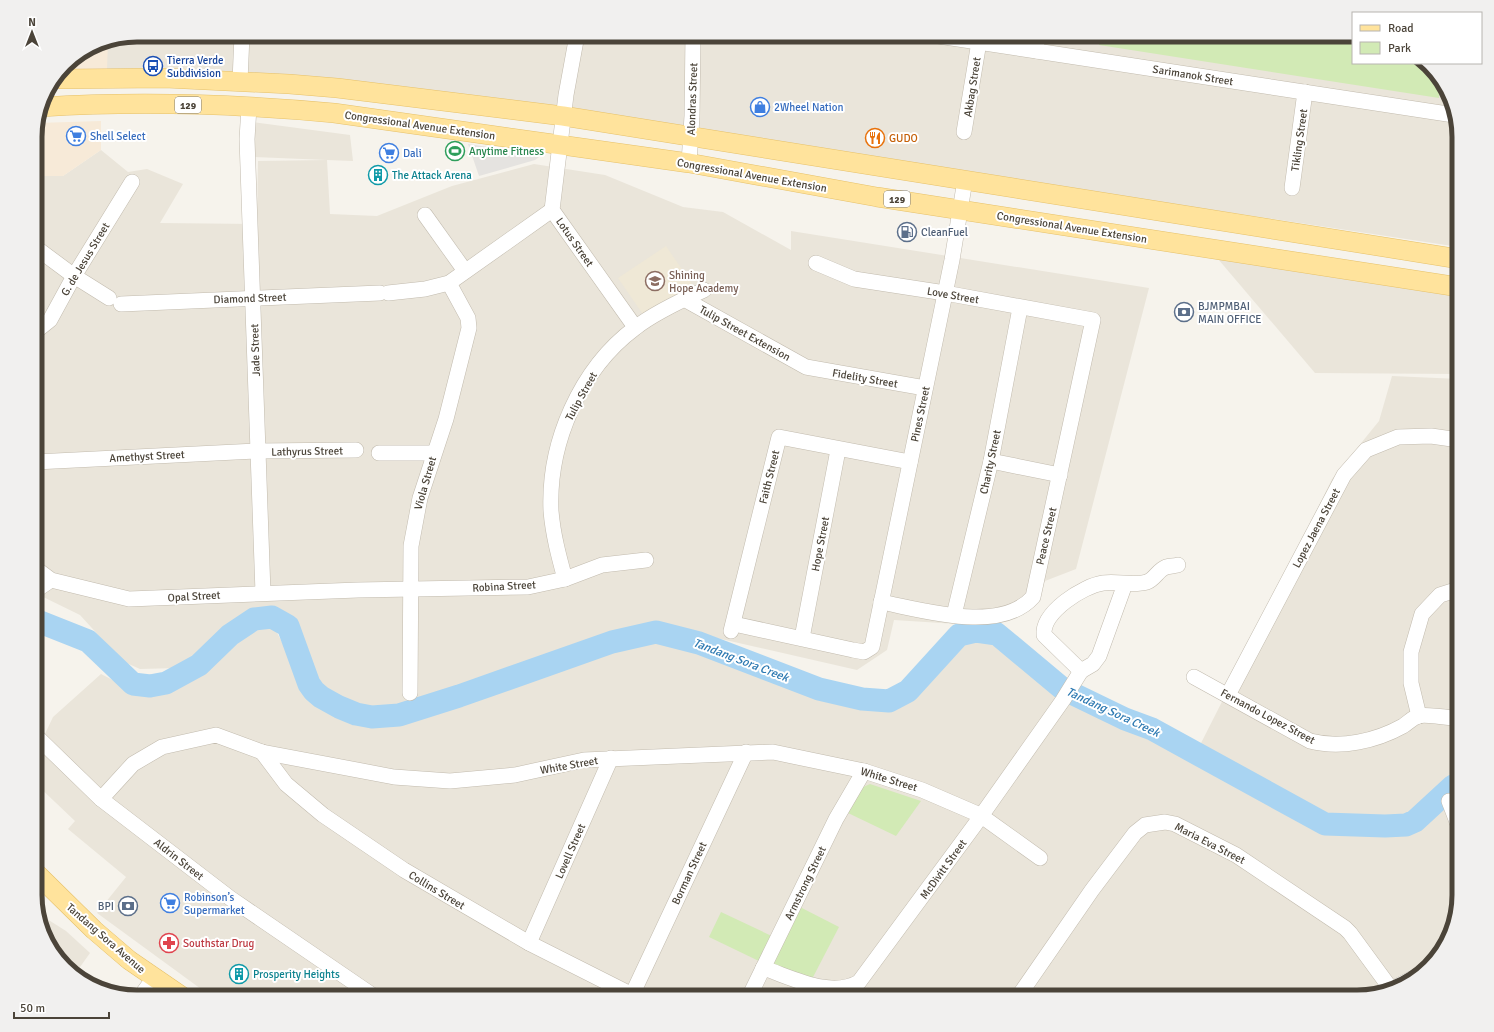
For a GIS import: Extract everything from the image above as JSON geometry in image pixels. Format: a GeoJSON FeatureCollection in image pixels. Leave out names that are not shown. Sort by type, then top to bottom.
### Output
{"type":"FeatureCollection","features":[{"type":"Feature","properties":{"kind":"main road"},"geometry":{"type":"LineString","coordinates":[[62,79],[165,78],[240,81],[337,88],[563,116],[691,135],[1452,258]]}},
{"type":"Feature","properties":{"kind":"main road"},"geometry":{"type":"LineString","coordinates":[[334,113],[337,88]]}},
{"type":"Feature","properties":{"kind":"main road","name":"Congressional Avenue Extension"},"geometry":{"type":"LineString","coordinates":[[47,107],[146,104],[249,107],[334,113],[689,163],[960,209],[1452,286]]}},
{"type":"Feature","properties":{"kind":"main road","name":"Tandang Sora Avenue"},"geometry":{"type":"LineString","coordinates":[[42,879],[94,930],[129,960],[172,990]]}},
{"type":"Feature","properties":{"kind":"street"},"geometry":{"type":"LineString","coordinates":[[240,81],[242,42]]}},
{"type":"Feature","properties":{"kind":"street","name":"Lotus Street"},"geometry":{"type":"LineString","coordinates":[[576,42],[559,144],[552,210],[635,328]]}},
{"type":"Feature","properties":{"kind":"street","name":"Alondras Street"},"geometry":{"type":"LineString","coordinates":[[689,163],[693,42]]}},
{"type":"Feature","properties":{"kind":"street","name":"Sarimanok Street"},"geometry":{"type":"LineString","coordinates":[[979,42],[1449,114]]}},
{"type":"Feature","properties":{"kind":"street","name":"Akbag Street"},"geometry":{"type":"LineString","coordinates":[[964,132],[979,42]]}},
{"type":"Feature","properties":{"kind":"street"},"geometry":{"type":"LineString","coordinates":[[1036,42],[1037,50]]}},
{"type":"Feature","properties":{"kind":"street","name":"Tikling Street"},"geometry":{"type":"LineString","coordinates":[[1292,188],[1305,92]]}},
{"type":"Feature","properties":{"kind":"street","name":"Jade Street"},"geometry":{"type":"LineString","coordinates":[[249,107],[247,139],[263,593]]}},
{"type":"Feature","properties":{"kind":"street","name":"Pines Street"},"geometry":{"type":"LineString","coordinates":[[872,647],[945,293],[965,180]]}},
{"type":"Feature","properties":{"kind":"street","name":"G. de Jesus Street"},"geometry":{"type":"LineString","coordinates":[[42,326],[50,320],[74,276],[132,182]]}},
{"type":"Feature","properties":{"kind":"street","name":"Diamond Street"},"geometry":{"type":"LineString","coordinates":[[74,276],[115,301],[384,293],[425,289],[449,283],[552,210]]}},
{"type":"Feature","properties":{"kind":"street"},"geometry":{"type":"LineString","coordinates":[[425,215],[465,271]]}},
{"type":"Feature","properties":{"kind":"street"},"geometry":{"type":"LineString","coordinates":[[42,252],[74,276]]}},
{"type":"Feature","properties":{"kind":"street","name":"Love Street"},"geometry":{"type":"LineString","coordinates":[[816,262],[854,279],[945,293],[1020,308],[1093,320]]}},
{"type":"Feature","properties":{"kind":"street","name":"Viola Street"},"geometry":{"type":"LineString","coordinates":[[410,693],[411,546],[420,498],[446,419],[469,328],[468,318],[449,283]]}},
{"type":"Feature","properties":{"kind":"street","name":"Tulip Street"},"geometry":{"type":"LineString","coordinates":[[565,579],[556,546],[552,511],[553,476],[559,442],[571,409],[588,379],[610,351],[635,328],[684,299],[704,290]]}},
{"type":"Feature","properties":{"kind":"street","name":"Tulip Street Extension"},"geometry":{"type":"LineString","coordinates":[[684,299],[806,367]]}},
{"type":"Feature","properties":{"kind":"street","name":"Charity Street"},"geometry":{"type":"LineString","coordinates":[[954,616],[991,461],[1020,308]]}},
{"type":"Feature","properties":{"kind":"street","name":"Peace Street"},"geometry":{"type":"LineString","coordinates":[[881,602],[954,616],[997,616],[1006,615],[1032,598],[1093,320]]}},
{"type":"Feature","properties":{"kind":"street","name":"Fidelity Street"},"geometry":{"type":"LineString","coordinates":[[806,367],[925,388]]}},
{"type":"Feature","properties":{"kind":"street","name":"Lopez Jaena Street"},"geometry":{"type":"LineString","coordinates":[[1228,695],[1344,474],[1366,450],[1398,437],[1431,436],[1452,439]]}},
{"type":"Feature","properties":{"kind":"street","name":"Faith Street"},"geometry":{"type":"LineString","coordinates":[[872,647],[864,652],[802,638],[732,628],[779,437],[838,450],[910,462]]}},
{"type":"Feature","properties":{"kind":"street","name":"Lathyrus Street"},"geometry":{"type":"LineString","coordinates":[[258,451],[356,450]]}},
{"type":"Feature","properties":{"kind":"street","name":"Hope Street"},"geometry":{"type":"LineString","coordinates":[[802,638],[838,450]]}},
{"type":"Feature","properties":{"kind":"street","name":"Amethyst Street"},"geometry":{"type":"LineString","coordinates":[[42,462],[258,451]]}},
{"type":"Feature","properties":{"kind":"street"},"geometry":{"type":"LineString","coordinates":[[379,453],[434,453]]}},
{"type":"Feature","properties":{"kind":"street"},"geometry":{"type":"LineString","coordinates":[[991,461],[1060,475]]}},
{"type":"Feature","properties":{"kind":"street","name":"Robina Street"},"geometry":{"type":"LineString","coordinates":[[358,590],[528,587],[565,579],[602,565],[646,560]]}},
{"type":"Feature","properties":{"kind":"street"},"geometry":{"type":"LineString","coordinates":[[1081,671],[1044,635],[1045,625],[1060,605],[1071,597],[1102,583],[1125,584],[1146,582],[1153,579],[1166,567],[1178,565]]}},
{"type":"Feature","properties":{"kind":"street","name":"Opal Street"},"geometry":{"type":"LineString","coordinates":[[42,573],[51,580],[129,599],[358,590]]}},
{"type":"Feature","properties":{"kind":"street"},"geometry":{"type":"LineString","coordinates":[[42,587],[51,580]]}},
{"type":"Feature","properties":{"kind":"street","name":"McDivitt Street"},"geometry":{"type":"LineString","coordinates":[[763,968],[826,988],[851,987],[859,982],[960,845],[1067,694],[1081,671],[1093,664],[1099,656],[1125,584]]}},
{"type":"Feature","properties":{"kind":"street"},"geometry":{"type":"LineString","coordinates":[[1452,591],[1440,595],[1422,614],[1411,652],[1411,683],[1419,716],[1452,718]]}},
{"type":"Feature","properties":{"kind":"street","name":"Fernando Lopez Street"},"geometry":{"type":"LineString","coordinates":[[1194,677],[1310,741],[1322,744],[1353,744],[1364,742],[1403,726],[1419,716]]}},
{"type":"Feature","properties":{"kind":"street","name":"White Street"},"geometry":{"type":"LineString","coordinates":[[101,799],[133,764],[162,747],[216,735],[262,752],[394,777],[450,781],[515,775],[584,760],[772,752],[864,771],[922,790],[980,815],[1040,858]]}},
{"type":"Feature","properties":{"kind":"street","name":"Aldrin Street"},"geometry":{"type":"LineString","coordinates":[[42,741],[101,799],[230,898],[364,990]]}},
{"type":"Feature","properties":{"kind":"street","name":"Collins Street"},"geometry":{"type":"LineString","coordinates":[[262,752],[286,784],[323,815],[404,870],[529,943],[622,990]]}},
{"type":"Feature","properties":{"kind":"street","name":"Borman Street"},"geometry":{"type":"LineString","coordinates":[[637,990],[746,752]]}},
{"type":"Feature","properties":{"kind":"street","name":"Lovell Street"},"geometry":{"type":"LineString","coordinates":[[529,943],[611,758]]}},
{"type":"Feature","properties":{"kind":"street","name":"Armstrong Street"},"geometry":{"type":"LineString","coordinates":[[752,990],[836,819],[864,771]]}},
{"type":"Feature","properties":{"kind":"street"},"geometry":{"type":"LineString","coordinates":[[1448,801],[1452,810]]}},
{"type":"Feature","properties":{"kind":"street","name":"Maria Eva Street"},"geometry":{"type":"LineString","coordinates":[[1023,990],[1092,890],[1135,833],[1146,824],[1165,822],[1175,824],[1236,855],[1344,928],[1350,933],[1389,985]]}},
{"type":"Feature","properties":{"kind":"street"},"geometry":{"type":"LineString","coordinates":[[145,990],[154,978]]}},
{"type":"Feature","properties":{"kind":"shaded area"},"geometry":{"type":"Polygon","coordinates":[[[137,42],[1352,42],[1352,64],[1418,64],[1436,84],[1442,95],[1450,118],[1452,137],[1452,246],[1227,212],[174,70],[70,70],[89,55],[101,49],[112,45],[137,42]]]}},
{"type":"Feature","properties":{"kind":"shaded area"},"geometry":{"type":"Polygon","coordinates":[[[108,47],[107,69],[70,70],[89,55],[108,47]]]}},
{"type":"Feature","properties":{"kind":"shaded area"},"geometry":{"type":"Polygon","coordinates":[[[101,121],[101,150],[63,176],[42,176],[43,123],[101,121]]]}},
{"type":"Feature","properties":{"kind":"shaded area"},"geometry":{"type":"Polygon","coordinates":[[[252,122],[350,135],[353,161],[254,157],[252,122]]]}},
{"type":"Feature","properties":{"kind":"shaded area"},"geometry":{"type":"Polygon","coordinates":[[[468,144],[542,155],[535,160],[479,176],[468,144]]]}},
{"type":"Feature","properties":{"kind":"shaded area"},"geometry":{"type":"Polygon","coordinates":[[[101,150],[128,172],[147,169],[183,184],[160,223],[257,224],[258,161],[327,160],[330,214],[377,216],[452,186],[534,164],[605,175],[683,207],[723,212],[791,250],[791,231],[1149,288],[1076,569],[1045,581],[1028,607],[988,626],[894,620],[887,650],[857,670],[721,639],[649,629],[412,706],[347,707],[315,689],[289,625],[274,616],[254,614],[178,668],[140,669],[122,661],[80,615],[42,596],[42,176],[63,176],[101,150]]]}},
{"type":"Feature","properties":{"kind":"shaded area","name":"Shining Hope Academy"},"geometry":{"type":"Polygon","coordinates":[[[666,246],[692,284],[644,316],[618,278],[666,246]]]}},
{"type":"Feature","properties":{"kind":"shaded area"},"geometry":{"type":"Polygon","coordinates":[[[1218,259],[1452,292],[1452,374],[1315,373],[1218,259]]]}},
{"type":"Feature","properties":{"kind":"shaded area"},"geometry":{"type":"Polygon","coordinates":[[[1392,376],[1452,379],[1451,908],[1447,926],[1442,937],[1428,958],[1410,974],[1388,985],[1357,990],[202,990],[97,913],[126,877],[68,829],[75,821],[42,790],[42,740],[53,717],[101,674],[140,694],[181,683],[241,631],[272,623],[310,696],[348,714],[383,726],[512,677],[606,645],[631,640],[662,638],[770,678],[826,695],[900,706],[961,635],[980,636],[995,639],[1054,692],[1120,724],[1198,749],[1267,613],[1332,479],[1379,421],[1392,376]]]}},
{"type":"Feature","properties":{"kind":"shaded area"},"geometry":{"type":"Polygon","coordinates":[[[45,918],[66,931],[90,953],[78,969],[58,948],[49,931],[45,918]]]}},
{"type":"Feature","properties":{"kind":"green space"},"geometry":{"type":"Polygon","coordinates":[[[1099,42],[1352,42],[1352,64],[1418,64],[1436,84],[1439,90],[1439,98],[1099,45],[1099,42]]]}},
{"type":"Feature","properties":{"kind":"green space"},"geometry":{"type":"Polygon","coordinates":[[[870,784],[921,801],[896,836],[848,813],[861,788],[870,784]]]}},
{"type":"Feature","properties":{"kind":"green space"},"geometry":{"type":"Polygon","coordinates":[[[798,906],[839,927],[811,981],[767,967],[798,906]]]}},
{"type":"Feature","properties":{"kind":"green space"},"geometry":{"type":"Polygon","coordinates":[[[721,912],[776,938],[763,963],[709,937],[721,912]]]}},
{"type":"Feature","properties":{"kind":"waterway","name":"Tandang Sora Creek"},"geometry":{"type":"LineString","coordinates":[[42,623],[88,641],[133,684],[150,686],[166,683],[199,665],[230,635],[254,619],[272,617],[288,626],[309,684],[314,691],[321,697],[339,707],[356,714],[372,717],[399,715],[459,696],[612,642],[656,632],[699,643],[819,689],[862,699],[889,701],[908,691],[959,635],[976,631],[997,634],[1063,689],[1125,719],[1152,729],[1325,824],[1385,826],[1406,825],[1415,821],[1452,787]]}},
{"type":"Feature","properties":{"kind":"place","name":"Tierra Verde Subdivision"},"geometry":{"type":"Point","coordinates":[153,66]}},
{"type":"Feature","properties":{"kind":"place","name":"2Wheel Nation"},"geometry":{"type":"Point","coordinates":[760,107]}},
{"type":"Feature","properties":{"kind":"place","name":"Shell Select"},"geometry":{"type":"Point","coordinates":[76,136]}},
{"type":"Feature","properties":{"kind":"place","name":"GUDO"},"geometry":{"type":"Point","coordinates":[875,138]}},
{"type":"Feature","properties":{"kind":"place","name":"Anytime Fitness"},"geometry":{"type":"Point","coordinates":[455,151]}},
{"type":"Feature","properties":{"kind":"place","name":"Dali"},"geometry":{"type":"Point","coordinates":[389,153]}},
{"type":"Feature","properties":{"kind":"place","name":"The Attack Arena"},"geometry":{"type":"Point","coordinates":[378,175]}},
{"type":"Feature","properties":{"kind":"place","name":"CleanFuel"},"geometry":{"type":"Point","coordinates":[907,232]}},
{"type":"Feature","properties":{"kind":"place","name":"Shining Hope Academy"},"geometry":{"type":"Point","coordinates":[655,281]}},
{"type":"Feature","properties":{"kind":"place","name":"BJMPMBAI MAIN OFFICE"},"geometry":{"type":"Point","coordinates":[1184,312]}},
{"type":"Feature","properties":{"kind":"place","name":"Robinson’s Supermarket"},"geometry":{"type":"Point","coordinates":[170,903]}},
{"type":"Feature","properties":{"kind":"place","name":"BPI"},"geometry":{"type":"Point","coordinates":[128,906]}},
{"type":"Feature","properties":{"kind":"place","name":"Southstar Drug"},"geometry":{"type":"Point","coordinates":[169,943]}},
{"type":"Feature","properties":{"kind":"place","name":"Prosperity Heights"},"geometry":{"type":"Point","coordinates":[239,974]}}]}
